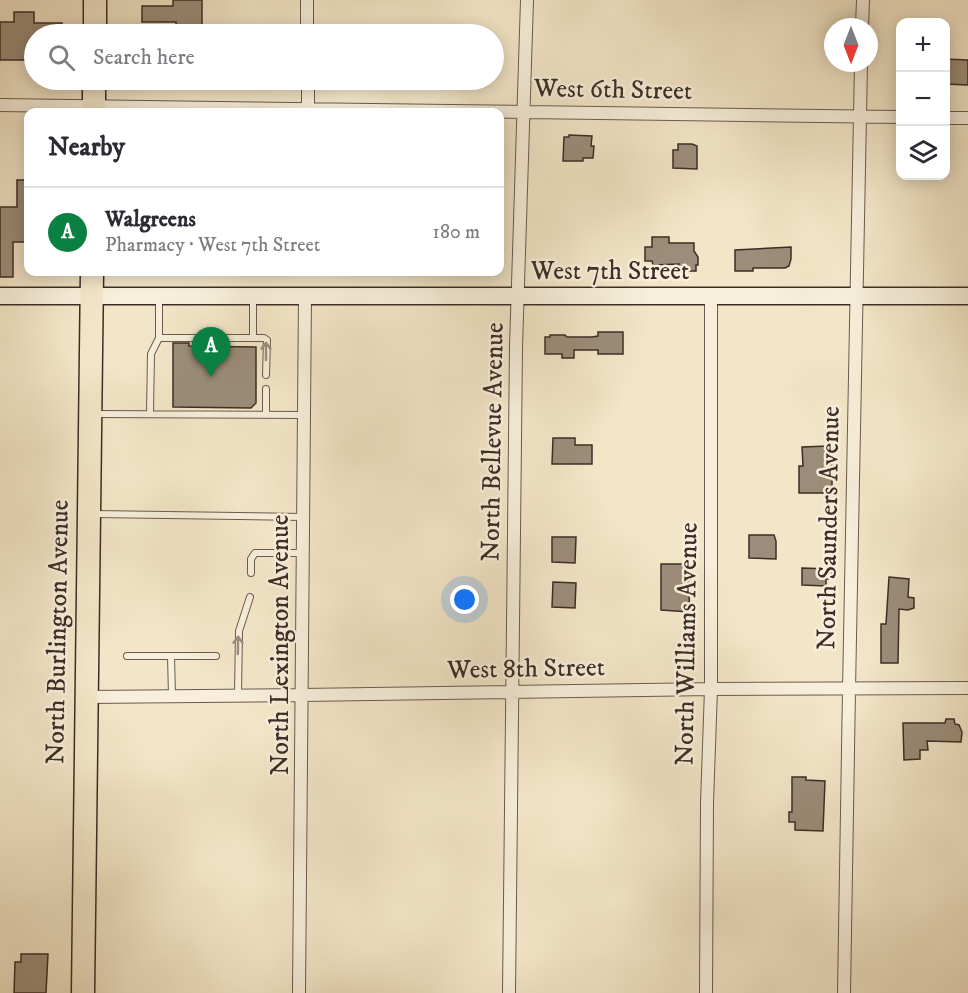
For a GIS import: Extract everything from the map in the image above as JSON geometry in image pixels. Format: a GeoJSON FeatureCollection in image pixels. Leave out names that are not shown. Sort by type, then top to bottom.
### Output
{"type":"FeatureCollection","features":[{"type":"Feature","properties":{"kind":"highway"},"geometry":{"type":"LineString","coordinates":[[95,0],[95,24]]}},
{"type":"Feature","properties":{"kind":"highway"},"geometry":{"type":"LineString","coordinates":[[94,90],[94,108]]}},
{"type":"Feature","properties":{"kind":"highway","name":"North Burlington Avenue"},"geometry":{"type":"LineString","coordinates":[[83,993],[92,276]]}},
{"type":"Feature","properties":{"kind":"main road","name":"West 7th Street"},"geometry":{"type":"LineString","coordinates":[[0,296],[968,296]]}},
{"type":"Feature","properties":{"kind":"street"},"geometry":{"type":"LineString","coordinates":[[307,0],[308,24]]}},
{"type":"Feature","properties":{"kind":"street","name":"North Bellevue Avenue"},"geometry":{"type":"LineString","coordinates":[[509,993],[516,347],[527,0]]}},
{"type":"Feature","properties":{"kind":"street"},"geometry":{"type":"LineString","coordinates":[[862,18],[863,0]]}},
{"type":"Feature","properties":{"kind":"street","name":"North Saunders Avenue"},"geometry":{"type":"LineString","coordinates":[[844,993],[861,72]]}},
{"type":"Feature","properties":{"kind":"street"},"geometry":{"type":"LineString","coordinates":[[308,90],[308,108]]}},
{"type":"Feature","properties":{"kind":"street","name":"West 6th Street"},"geometry":{"type":"LineString","coordinates":[[0,105],[70,108]]}},
{"type":"Feature","properties":{"kind":"street","name":"West 6th Street"},"geometry":{"type":"LineString","coordinates":[[504,112],[896,117]]}},
{"type":"Feature","properties":{"kind":"street"},"geometry":{"type":"LineString","coordinates":[[950,117],[968,118]]}},
{"type":"Feature","properties":{"kind":"street","name":"North Williams Avenue"},"geometry":{"type":"LineString","coordinates":[[706,993],[707,803],[711,689],[711,296]]}},
{"type":"Feature","properties":{"kind":"street","name":"North Lexington Avenue"},"geometry":{"type":"LineString","coordinates":[[299,993],[305,297]]}},
{"type":"Feature","properties":{"kind":"street","name":"West 8th Street"},"geometry":{"type":"LineString","coordinates":[[86,697],[968,688]]}},
{"type":"Feature","properties":{"kind":"lane"},"geometry":{"type":"LineString","coordinates":[[150,413],[151,354],[159,338],[159,297]]}},
{"type":"Feature","properties":{"kind":"lane"},"geometry":{"type":"LineString","coordinates":[[253,297],[253,338]]}},
{"type":"Feature","properties":{"kind":"lane"},"geometry":{"type":"LineString","coordinates":[[159,338],[264,338],[267,340],[266,375]]}},
{"type":"Feature","properties":{"kind":"lane"},"geometry":{"type":"LineString","coordinates":[[266,389],[266,415]]}},
{"type":"Feature","properties":{"kind":"lane"},"geometry":{"type":"LineString","coordinates":[[89,414],[304,415]]}},
{"type":"Feature","properties":{"kind":"lane"},"geometry":{"type":"LineString","coordinates":[[88,514],[303,517]]}},
{"type":"Feature","properties":{"kind":"lane"},"geometry":{"type":"LineString","coordinates":[[251,573],[251,559],[255,552],[303,552]]}},
{"type":"Feature","properties":{"kind":"lane"},"geometry":{"type":"LineString","coordinates":[[238,696],[239,631],[250,597]]}},
{"type":"Feature","properties":{"kind":"lane"},"geometry":{"type":"LineString","coordinates":[[127,656],[216,656]]}},
{"type":"Feature","properties":{"kind":"lane"},"geometry":{"type":"LineString","coordinates":[[171,656],[172,696]]}},
{"type":"Feature","properties":{"kind":"building"},"geometry":{"type":"Polygon","coordinates":[[[173,0],[202,0],[202,24],[142,22],[142,6],[173,6],[173,0]]]}},
{"type":"Feature","properties":{"kind":"building"},"geometry":{"type":"Polygon","coordinates":[[[14,12],[34,12],[34,23],[62,24],[24,24],[24,60],[0,60],[0,22],[14,22],[14,12]]]}},
{"type":"Feature","properties":{"kind":"building"},"geometry":{"type":"Polygon","coordinates":[[[950,59],[968,60],[968,85],[950,84],[950,59]]]}},
{"type":"Feature","properties":{"kind":"building"},"geometry":{"type":"Polygon","coordinates":[[[569,135],[592,136],[593,158],[583,158],[583,161],[563,161],[564,137],[569,137],[569,135]]]}},
{"type":"Feature","properties":{"kind":"building"},"geometry":{"type":"Polygon","coordinates":[[[678,144],[697,146],[697,169],[673,168],[673,150],[678,150],[678,144]]]}},
{"type":"Feature","properties":{"kind":"building"},"geometry":{"type":"Polygon","coordinates":[[[17,180],[24,180],[24,242],[13,242],[13,277],[0,277],[0,207],[17,207],[17,180]]]}},
{"type":"Feature","properties":{"kind":"building"},"geometry":{"type":"Polygon","coordinates":[[[652,237],[669,237],[669,243],[694,243],[694,251],[698,257],[696,271],[679,271],[679,264],[653,265],[652,261],[645,261],[645,247],[652,247],[652,237]]]}},
{"type":"Feature","properties":{"kind":"building"},"geometry":{"type":"Polygon","coordinates":[[[791,247],[789,266],[785,268],[753,268],[753,271],[735,271],[735,250],[791,247]]]}},
{"type":"Feature","properties":{"kind":"building"},"geometry":{"type":"Polygon","coordinates":[[[598,332],[623,332],[623,354],[598,354],[598,350],[574,350],[574,358],[562,358],[562,354],[545,354],[545,337],[565,335],[567,337],[592,337],[598,336],[598,332]]]}},
{"type":"Feature","properties":{"kind":"building"},"geometry":{"type":"Polygon","coordinates":[[[173,343],[189,343],[189,346],[256,347],[256,403],[251,408],[173,407],[173,343]]]}},
{"type":"Feature","properties":{"kind":"building"},"geometry":{"type":"Polygon","coordinates":[[[553,438],[575,438],[575,445],[592,445],[592,464],[552,464],[553,438]]]}},
{"type":"Feature","properties":{"kind":"building"},"geometry":{"type":"Polygon","coordinates":[[[828,446],[828,453],[832,453],[833,458],[829,476],[832,476],[832,493],[799,493],[799,466],[803,466],[802,447],[828,446]]]}},
{"type":"Feature","properties":{"kind":"building"},"geometry":{"type":"Polygon","coordinates":[[[749,535],[774,535],[776,559],[749,558],[749,535]]]}},
{"type":"Feature","properties":{"kind":"building"},"geometry":{"type":"Polygon","coordinates":[[[552,537],[576,537],[575,563],[552,562],[552,537]]]}},
{"type":"Feature","properties":{"kind":"building"},"geometry":{"type":"Polygon","coordinates":[[[661,564],[690,566],[686,595],[689,595],[690,612],[661,610],[661,564]]]}},
{"type":"Feature","properties":{"kind":"building"},"geometry":{"type":"Polygon","coordinates":[[[802,568],[831,569],[831,579],[826,579],[826,586],[802,585],[802,568]]]}},
{"type":"Feature","properties":{"kind":"building"},"geometry":{"type":"Polygon","coordinates":[[[889,577],[909,579],[908,597],[914,598],[914,608],[899,609],[898,663],[881,663],[881,624],[886,624],[889,577]]]}},
{"type":"Feature","properties":{"kind":"building"},"geometry":{"type":"Polygon","coordinates":[[[553,582],[576,583],[575,608],[552,607],[553,582]]]}},
{"type":"Feature","properties":{"kind":"building"},"geometry":{"type":"Polygon","coordinates":[[[946,719],[954,719],[955,724],[959,725],[962,732],[961,742],[927,741],[928,750],[920,750],[920,759],[904,760],[903,723],[945,723],[946,719]]]}},
{"type":"Feature","properties":{"kind":"building"},"geometry":{"type":"Polygon","coordinates":[[[792,777],[825,781],[823,831],[795,830],[795,822],[789,822],[789,812],[792,812],[792,777]]]}},
{"type":"Feature","properties":{"kind":"building"},"geometry":{"type":"Polygon","coordinates":[[[21,954],[48,954],[46,993],[14,993],[15,962],[21,962],[21,954]]]}},
{"type":"Feature","properties":{"kind":"place","name":"Walgreens"},"geometry":{"type":"Point","coordinates":[211,377]}}]}
